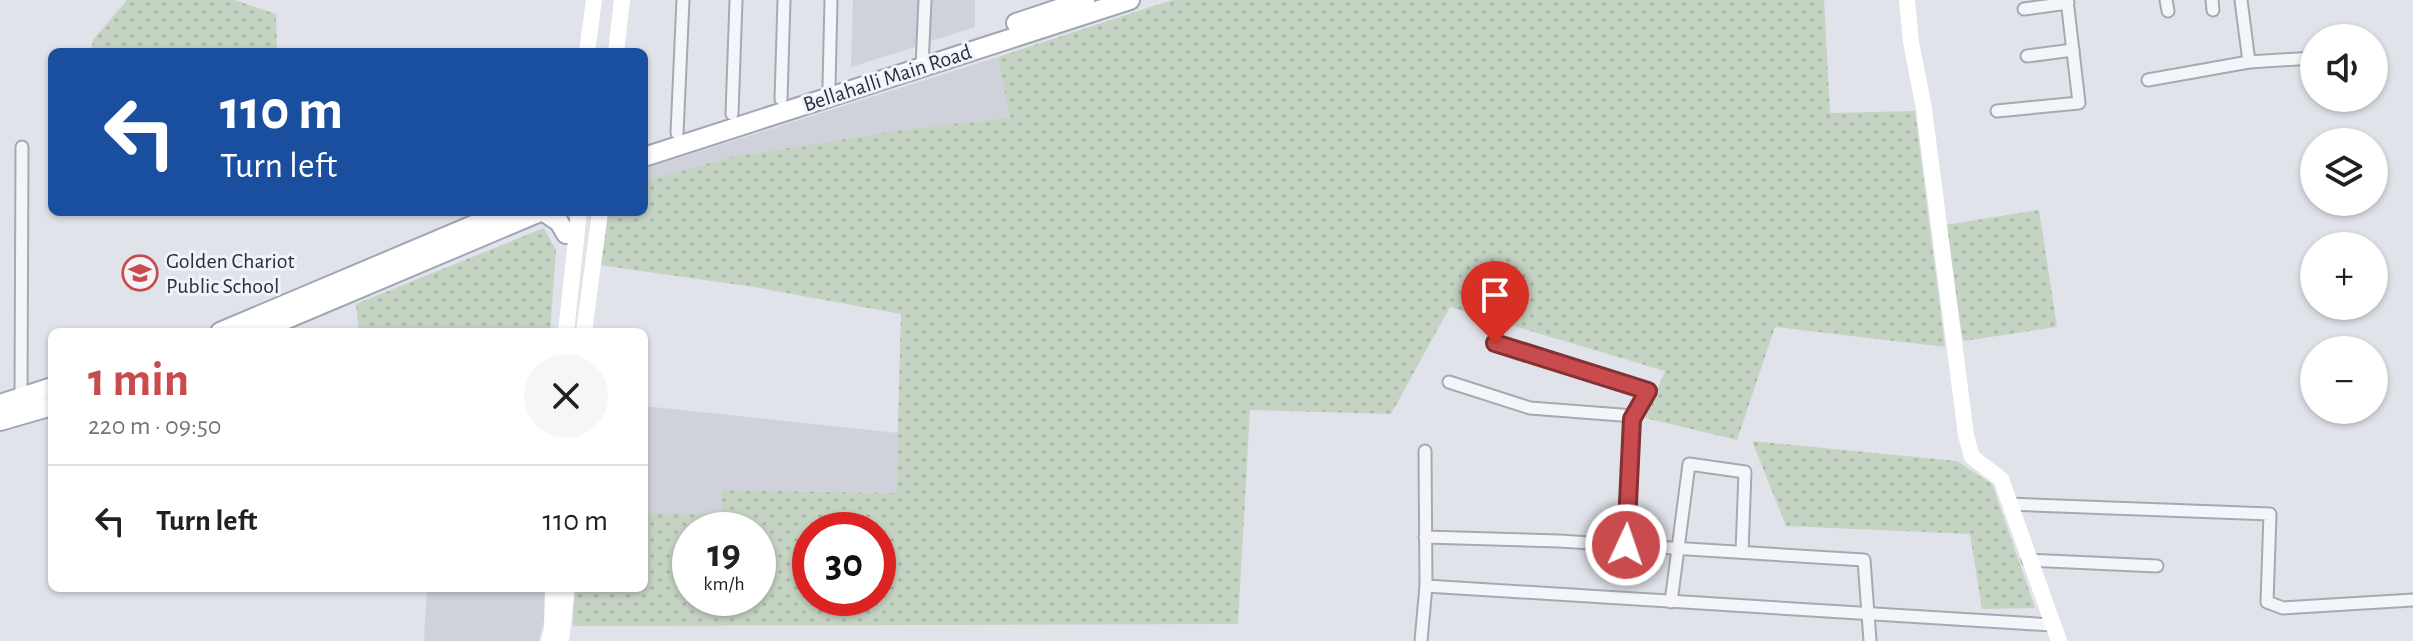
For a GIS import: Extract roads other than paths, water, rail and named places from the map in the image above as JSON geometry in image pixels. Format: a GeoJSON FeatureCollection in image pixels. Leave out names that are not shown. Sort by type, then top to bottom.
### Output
{"type":"FeatureCollection","features":[{"type":"Feature","properties":{"kind":"main road"},"geometry":{"type":"LineString","coordinates":[[588,48],[594,0]]}},
{"type":"Feature","properties":{"kind":"main road"},"geometry":{"type":"LineString","coordinates":[[597,48],[602,0]]}},
{"type":"Feature","properties":{"kind":"main road"},"geometry":{"type":"LineString","coordinates":[[607,48],[613,0]]}},
{"type":"Feature","properties":{"kind":"main road"},"geometry":{"type":"LineString","coordinates":[[616,48],[622,0]]}},
{"type":"Feature","properties":{"kind":"main road","name":"Bellahalli Main Road"},"geometry":{"type":"LineString","coordinates":[[648,147],[677,133],[732,114],[922,61],[1085,0]]}},
{"type":"Feature","properties":{"kind":"main road","name":"Bellahalli Main Road"},"geometry":{"type":"LineString","coordinates":[[648,148],[922,61],[1130,0]]}},
{"type":"Feature","properties":{"kind":"main road"},"geometry":{"type":"LineString","coordinates":[[1907,0],[1966,435],[1972,457],[2001,479],[2059,641]]}},
{"type":"Feature","properties":{"kind":"main road"},"geometry":{"type":"LineString","coordinates":[[229,328],[495,216]]}},
{"type":"Feature","properties":{"kind":"main road"},"geometry":{"type":"LineString","coordinates":[[266,328],[532,216]]}},
{"type":"Feature","properties":{"kind":"main road"},"geometry":{"type":"LineString","coordinates":[[549,216],[559,222],[566,234]]}},
{"type":"Feature","properties":{"kind":"main road"},"geometry":{"type":"LineString","coordinates":[[567,328],[568,216]]}},
{"type":"Feature","properties":{"kind":"main road"},"geometry":{"type":"LineString","coordinates":[[567,328],[579,216]]}},
{"type":"Feature","properties":{"kind":"main road"},"geometry":{"type":"LineString","coordinates":[[568,328],[588,216]]}},
{"type":"Feature","properties":{"kind":"main road"},"geometry":{"type":"LineString","coordinates":[[585,328],[599,216]]}},
{"type":"Feature","properties":{"kind":"main road"},"geometry":{"type":"LineString","coordinates":[[0,404],[48,388]]}},
{"type":"Feature","properties":{"kind":"main road"},"geometry":{"type":"LineString","coordinates":[[0,421],[48,407]]}},
{"type":"Feature","properties":{"kind":"main road"},"geometry":{"type":"LineString","coordinates":[[549,641],[553,592]]}},
{"type":"Feature","properties":{"kind":"main road"},"geometry":{"type":"LineString","coordinates":[[561,641],[567,592]]}},
{"type":"Feature","properties":{"kind":"street"},"geometry":{"type":"LineString","coordinates":[[677,133],[683,0]]}},
{"type":"Feature","properties":{"kind":"street"},"geometry":{"type":"LineString","coordinates":[[732,114],[736,0]]}},
{"type":"Feature","properties":{"kind":"street"},"geometry":{"type":"LineString","coordinates":[[781,99],[784,0]]}},
{"type":"Feature","properties":{"kind":"street"},"geometry":{"type":"LineString","coordinates":[[829,86],[831,0]]}},
{"type":"Feature","properties":{"kind":"street"},"geometry":{"type":"LineString","coordinates":[[922,61],[925,0]]}},
{"type":"Feature","properties":{"kind":"street"},"geometry":{"type":"LineString","coordinates":[[2241,0],[2249,62]]}},
{"type":"Feature","properties":{"kind":"street"},"geometry":{"type":"LineString","coordinates":[[1997,111],[2079,103],[2068,1],[2024,9]]}},
{"type":"Feature","properties":{"kind":"street"},"geometry":{"type":"LineString","coordinates":[[2027,56],[2073,50]]}},
{"type":"Feature","properties":{"kind":"street"},"geometry":{"type":"LineString","coordinates":[[2148,80],[2249,62],[2300,59]]}},
{"type":"Feature","properties":{"kind":"street"},"geometry":{"type":"LineString","coordinates":[[21,397],[22,147]]}},
{"type":"Feature","properties":{"kind":"street"},"geometry":{"type":"LineString","coordinates":[[1495,343],[1648,391],[1634,416],[1626,545]]}},
{"type":"Feature","properties":{"kind":"street"},"geometry":{"type":"LineString","coordinates":[[1449,382],[1530,408],[1634,416]]}},
{"type":"Feature","properties":{"kind":"street"},"geometry":{"type":"LineString","coordinates":[[1421,641],[1426,586],[1425,451]]}},
{"type":"Feature","properties":{"kind":"street"},"geometry":{"type":"LineString","coordinates":[[1671,602],[1689,464],[1745,472],[1742,552]]}},
{"type":"Feature","properties":{"kind":"street"},"geometry":{"type":"LineString","coordinates":[[2009,504],[2270,514],[2267,602],[2283,608],[2413,600]]}},
{"type":"Feature","properties":{"kind":"street"},"geometry":{"type":"LineString","coordinates":[[1425,537],[1626,545],[1864,560],[1870,641]]}},
{"type":"Feature","properties":{"kind":"street"},"geometry":{"type":"LineString","coordinates":[[2028,560],[2157,566]]}},
{"type":"Feature","properties":{"kind":"street"},"geometry":{"type":"LineString","coordinates":[[1426,586],[2052,625]]}},
{"type":"Feature","properties":{"kind":"place","name":"Golden Chariot Public School"},"geometry":{"type":"Point","coordinates":[140,273]}}]}
